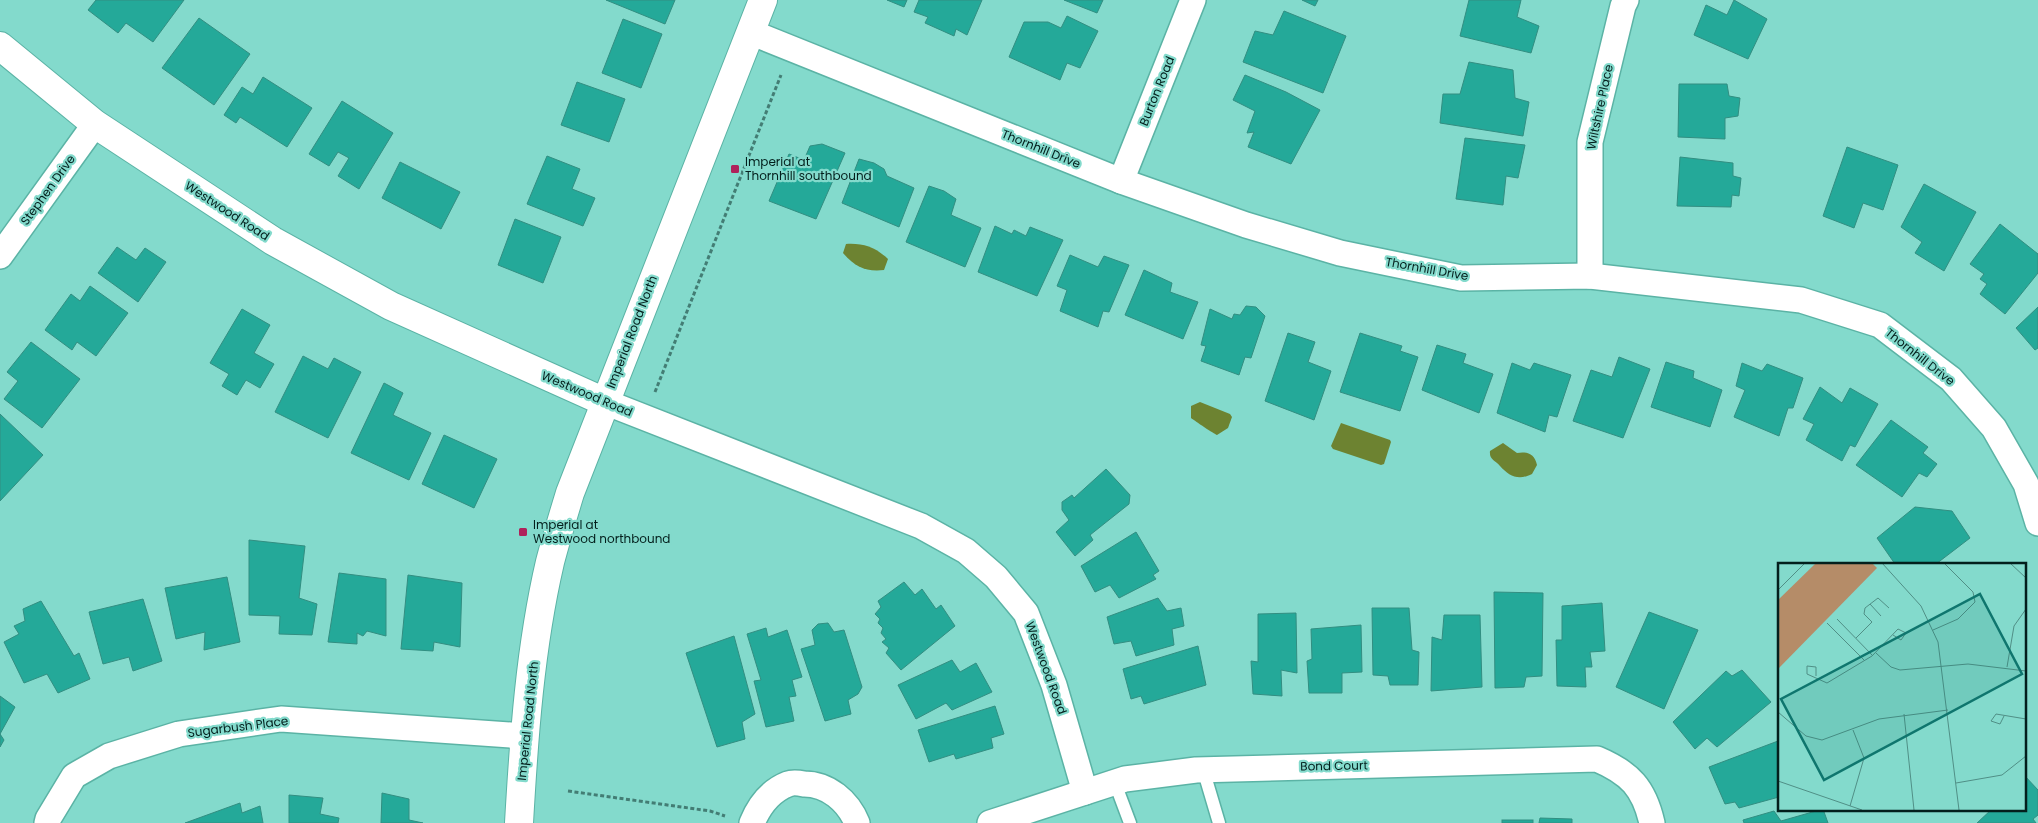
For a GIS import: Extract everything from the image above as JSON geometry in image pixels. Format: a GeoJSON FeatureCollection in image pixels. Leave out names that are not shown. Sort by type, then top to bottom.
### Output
{"type":"FeatureCollection","features":[{"type":"Feature","properties":{"kind":"street","name":"Imperial Road North"},"geometry":{"type":"LineString","coordinates":[[519,823],[524,736],[539,617],[550,561],[570,493],[763,0]]}},
{"type":"Feature","properties":{"kind":"street","name":"Burton Road"},"geometry":{"type":"LineString","coordinates":[[1121,182],[1193,0]]}},
{"type":"Feature","properties":{"kind":"street","name":"Wiltshire Place"},"geometry":{"type":"LineString","coordinates":[[1590,276],[1590,142],[1626,0]]}},
{"type":"Feature","properties":{"kind":"street","name":"Thornhill Drive"},"geometry":{"type":"LineString","coordinates":[[750,32],[1121,182],[1246,225],[1331,250],[1461,278],[1590,276],[1801,300],[1880,325],[1951,379],[1994,428],[2026,484],[2038,523]]}},
{"type":"Feature","properties":{"kind":"street","name":"Westwood Road"},"geometry":{"type":"LineString","coordinates":[[0,46],[95,124],[273,241],[383,302],[644,419],[921,526],[966,552],[996,576],[1026,613],[1054,685],[1085,792]]}},
{"type":"Feature","properties":{"kind":"street","name":"Stephen Drive"},"geometry":{"type":"LineString","coordinates":[[0,256],[95,124]]}},
{"type":"Feature","properties":{"kind":"street","name":"Sugarbush Place"},"geometry":{"type":"LineString","coordinates":[[47,823],[74,776],[109,756],[179,734],[281,719],[524,736]]}},
{"type":"Feature","properties":{"kind":"street","name":"Bond Court"},"geometry":{"type":"LineString","coordinates":[[990,823],[1115,782],[1203,769],[1597,759],[1630,777],[1648,808],[1652,823]]}},
{"type":"Feature","properties":{"kind":"street"},"geometry":{"type":"LineString","coordinates":[[752,823],[759,807],[790,783],[827,788],[853,814],[857,823]]}},
{"type":"Feature","properties":{"kind":"lane"},"geometry":{"type":"LineString","coordinates":[[1203,769],[1219,823]]}},
{"type":"Feature","properties":{"kind":"lane"},"geometry":{"type":"LineString","coordinates":[[1115,782],[1130,823]]}},
{"type":"Feature","properties":{"kind":"path"},"geometry":{"type":"LineString","coordinates":[[644,419],[791,48]]}},
{"type":"Feature","properties":{"kind":"path"},"geometry":{"type":"LineString","coordinates":[[568,791],[710,811],[727,817]]}},
{"type":"Feature","properties":{"kind":"shaded area"},"geometry":{"type":"Polygon","coordinates":[[[846,244],[863,245],[878,251],[888,259],[884,270],[866,269],[856,265],[843,253],[846,244]]]}},
{"type":"Feature","properties":{"kind":"shaded area"},"geometry":{"type":"Polygon","coordinates":[[[1200,402],[1230,414],[1232,417],[1228,428],[1217,435],[1191,418],[1191,406],[1200,402]]]}},
{"type":"Feature","properties":{"kind":"shaded area"},"geometry":{"type":"Polygon","coordinates":[[[1341,423],[1390,440],[1384,464],[1381,465],[1333,449],[1331,446],[1341,423]]]}},
{"type":"Feature","properties":{"kind":"shaded area"},"geometry":{"type":"Polygon","coordinates":[[[1503,443],[1517,453],[1524,452],[1534,458],[1537,465],[1532,474],[1522,477],[1514,476],[1493,460],[1490,456],[1490,451],[1503,443]]]}},
{"type":"Feature","properties":{"kind":"building"},"geometry":{"type":"Polygon","coordinates":[[[96,0],[184,0],[153,42],[126,23],[118,33],[88,10],[96,0]]]}},
{"type":"Feature","properties":{"kind":"building"},"geometry":{"type":"Polygon","coordinates":[[[606,0],[675,0],[665,24],[606,0]]]}},
{"type":"Feature","properties":{"kind":"building"},"geometry":{"type":"Polygon","coordinates":[[[887,0],[907,0],[904,7],[887,0]]]}},
{"type":"Feature","properties":{"kind":"building"},"geometry":{"type":"Polygon","coordinates":[[[919,0],[982,0],[967,35],[956,29],[954,36],[925,23],[928,17],[914,12],[919,0]]]}},
{"type":"Feature","properties":{"kind":"building"},"geometry":{"type":"Polygon","coordinates":[[[1064,0],[1103,0],[1097,13],[1064,0]]]}},
{"type":"Feature","properties":{"kind":"building"},"geometry":{"type":"Polygon","coordinates":[[[1302,0],[1318,0],[1315,6],[1302,0]]]}},
{"type":"Feature","properties":{"kind":"building"},"geometry":{"type":"Polygon","coordinates":[[[1469,0],[1521,0],[1517,17],[1539,26],[1531,53],[1460,36],[1469,0]]]}},
{"type":"Feature","properties":{"kind":"building"},"geometry":{"type":"Polygon","coordinates":[[[1734,0],[1767,19],[1748,59],[1694,35],[1706,5],[1727,15],[1734,0]]]}},
{"type":"Feature","properties":{"kind":"building"},"geometry":{"type":"Polygon","coordinates":[[[1284,11],[1346,36],[1323,93],[1243,62],[1255,31],[1273,35],[1284,11]]]}},
{"type":"Feature","properties":{"kind":"building"},"geometry":{"type":"Polygon","coordinates":[[[1067,16],[1098,31],[1080,68],[1067,63],[1060,80],[1009,57],[1024,22],[1048,22],[1061,28],[1067,16]]]}},
{"type":"Feature","properties":{"kind":"building"},"geometry":{"type":"Polygon","coordinates":[[[199,18],[250,54],[214,105],[162,68],[199,18]]]}},
{"type":"Feature","properties":{"kind":"building"},"geometry":{"type":"Polygon","coordinates":[[[623,19],[662,34],[641,88],[602,73],[623,19]]]}},
{"type":"Feature","properties":{"kind":"building"},"geometry":{"type":"Polygon","coordinates":[[[1469,62],[1513,70],[1515,98],[1529,102],[1523,136],[1440,123],[1443,94],[1460,94],[1469,62]]]}},
{"type":"Feature","properties":{"kind":"building"},"geometry":{"type":"Polygon","coordinates":[[[1245,75],[1286,92],[1320,110],[1291,164],[1248,147],[1254,132],[1247,133],[1255,111],[1233,100],[1245,75]]]}},
{"type":"Feature","properties":{"kind":"building"},"geometry":{"type":"Polygon","coordinates":[[[263,77],[312,108],[287,147],[240,117],[236,123],[224,115],[242,87],[253,94],[263,77]]]}},
{"type":"Feature","properties":{"kind":"building"},"geometry":{"type":"Polygon","coordinates":[[[577,82],[625,99],[609,142],[561,125],[577,82]]]}},
{"type":"Feature","properties":{"kind":"building"},"geometry":{"type":"Polygon","coordinates":[[[1679,84],[1727,84],[1729,96],[1740,98],[1738,116],[1725,118],[1725,139],[1678,137],[1679,84]]]}},
{"type":"Feature","properties":{"kind":"building"},"geometry":{"type":"Polygon","coordinates":[[[342,101],[393,133],[359,189],[338,176],[349,158],[338,152],[329,166],[309,154],[342,101]]]}},
{"type":"Feature","properties":{"kind":"building"},"geometry":{"type":"Polygon","coordinates":[[[1465,138],[1525,145],[1518,178],[1506,176],[1503,205],[1456,199],[1465,138]]]}},
{"type":"Feature","properties":{"kind":"building"},"geometry":{"type":"Polygon","coordinates":[[[822,144],[845,153],[816,219],[769,201],[789,154],[804,160],[810,146],[822,144]]]}},
{"type":"Feature","properties":{"kind":"building"},"geometry":{"type":"Polygon","coordinates":[[[1847,147],[1898,165],[1883,210],[1863,203],[1854,228],[1823,216],[1847,147]]]}},
{"type":"Feature","properties":{"kind":"building"},"geometry":{"type":"Polygon","coordinates":[[[547,156],[580,169],[572,189],[595,198],[583,226],[527,204],[547,156]]]}},
{"type":"Feature","properties":{"kind":"building"},"geometry":{"type":"Polygon","coordinates":[[[1680,157],[1733,163],[1733,176],[1741,178],[1739,196],[1732,195],[1731,207],[1677,206],[1680,157]]]}},
{"type":"Feature","properties":{"kind":"building"},"geometry":{"type":"Polygon","coordinates":[[[859,159],[874,163],[884,169],[887,176],[914,188],[899,227],[842,203],[859,159]]]}},
{"type":"Feature","properties":{"kind":"building"},"geometry":{"type":"Polygon","coordinates":[[[400,162],[460,192],[441,229],[382,198],[400,162]]]}},
{"type":"Feature","properties":{"kind":"building"},"geometry":{"type":"Polygon","coordinates":[[[1924,184],[1976,212],[1944,271],[1915,253],[1922,242],[1901,227],[1924,184]]]}},
{"type":"Feature","properties":{"kind":"building"},"geometry":{"type":"Polygon","coordinates":[[[929,186],[944,191],[956,199],[951,215],[981,228],[965,267],[906,242],[929,186]]]}},
{"type":"Feature","properties":{"kind":"building"},"geometry":{"type":"Polygon","coordinates":[[[515,219],[561,237],[543,283],[498,265],[515,219]]]}},
{"type":"Feature","properties":{"kind":"building"},"geometry":{"type":"Polygon","coordinates":[[[2000,224],[2038,254],[2038,273],[2005,314],[1980,294],[1987,284],[1980,279],[1984,274],[1970,264],[2000,224]]]}},
{"type":"Feature","properties":{"kind":"building"},"geometry":{"type":"Polygon","coordinates":[[[995,226],[1012,234],[1014,230],[1026,236],[1030,227],[1063,240],[1037,296],[978,272],[995,226]]]}},
{"type":"Feature","properties":{"kind":"building"},"geometry":{"type":"Polygon","coordinates":[[[117,247],[136,260],[145,248],[166,262],[138,302],[98,273],[117,247]]]}},
{"type":"Feature","properties":{"kind":"building"},"geometry":{"type":"Polygon","coordinates":[[[1070,255],[1098,267],[1104,256],[1129,265],[1109,312],[1103,311],[1098,327],[1060,311],[1067,290],[1057,286],[1070,255]]]}},
{"type":"Feature","properties":{"kind":"building"},"geometry":{"type":"Polygon","coordinates":[[[1144,270],[1172,283],[1170,292],[1198,302],[1183,339],[1125,315],[1144,270]]]}},
{"type":"Feature","properties":{"kind":"building"},"geometry":{"type":"Polygon","coordinates":[[[90,286],[128,313],[96,356],[77,342],[72,350],[45,330],[71,294],[80,301],[90,286]]]}},
{"type":"Feature","properties":{"kind":"building"},"geometry":{"type":"Polygon","coordinates":[[[1246,306],[1256,307],[1265,316],[1251,358],[1245,357],[1239,375],[1201,361],[1206,346],[1201,345],[1210,309],[1232,319],[1234,314],[1240,315],[1246,306]]]}},
{"type":"Feature","properties":{"kind":"building"},"geometry":{"type":"Polygon","coordinates":[[[2038,307],[2038,348],[2035,350],[2016,328],[2038,307]]]}},
{"type":"Feature","properties":{"kind":"building"},"geometry":{"type":"Polygon","coordinates":[[[242,309],[270,325],[254,353],[274,364],[260,388],[246,380],[237,395],[222,386],[229,374],[210,363],[242,309]]]}},
{"type":"Feature","properties":{"kind":"building"},"geometry":{"type":"Polygon","coordinates":[[[1288,333],[1315,342],[1308,362],[1331,371],[1314,420],[1265,401],[1288,333]]]}},
{"type":"Feature","properties":{"kind":"building"},"geometry":{"type":"Polygon","coordinates":[[[1360,333],[1402,346],[1400,351],[1418,357],[1400,411],[1340,392],[1360,333]]]}},
{"type":"Feature","properties":{"kind":"building"},"geometry":{"type":"Polygon","coordinates":[[[31,342],[80,379],[42,428],[4,399],[18,381],[7,372],[31,342]]]}},
{"type":"Feature","properties":{"kind":"building"},"geometry":{"type":"Polygon","coordinates":[[[1437,345],[1466,354],[1463,363],[1493,374],[1479,413],[1422,390],[1437,345]]]}},
{"type":"Feature","properties":{"kind":"building"},"geometry":{"type":"Polygon","coordinates":[[[303,356],[328,369],[334,358],[361,372],[328,438],[275,412],[303,356]]]}},
{"type":"Feature","properties":{"kind":"building"},"geometry":{"type":"Polygon","coordinates":[[[1619,357],[1650,369],[1623,438],[1573,421],[1591,370],[1612,377],[1619,357]]]}},
{"type":"Feature","properties":{"kind":"building"},"geometry":{"type":"Polygon","coordinates":[[[1666,362],[1694,371],[1693,378],[1722,390],[1710,427],[1651,407],[1666,362]]]}},
{"type":"Feature","properties":{"kind":"building"},"geometry":{"type":"Polygon","coordinates":[[[1512,363],[1530,370],[1534,363],[1571,375],[1557,417],[1549,415],[1545,432],[1497,413],[1512,363]]]}},
{"type":"Feature","properties":{"kind":"building"},"geometry":{"type":"Polygon","coordinates":[[[1742,363],[1762,371],[1767,364],[1803,378],[1793,408],[1788,408],[1779,436],[1734,417],[1745,390],[1736,386],[1742,363]]]}},
{"type":"Feature","properties":{"kind":"building"},"geometry":{"type":"Polygon","coordinates":[[[384,383],[403,393],[393,415],[431,433],[409,480],[351,453],[384,383]]]}},
{"type":"Feature","properties":{"kind":"building"},"geometry":{"type":"Polygon","coordinates":[[[1820,387],[1842,403],[1850,388],[1878,404],[1855,447],[1850,445],[1842,461],[1806,440],[1814,424],[1803,419],[1820,387]]]}},
{"type":"Feature","properties":{"kind":"building"},"geometry":{"type":"Polygon","coordinates":[[[0,414],[43,455],[0,501],[0,414]]]}},
{"type":"Feature","properties":{"kind":"building"},"geometry":{"type":"Polygon","coordinates":[[[1891,420],[1928,447],[1923,453],[1937,464],[1927,477],[1919,473],[1902,497],[1856,465],[1891,420]]]}},
{"type":"Feature","properties":{"kind":"building"},"geometry":{"type":"Polygon","coordinates":[[[444,435],[497,459],[474,508],[422,484],[444,435]]]}},
{"type":"Feature","properties":{"kind":"building"},"geometry":{"type":"Polygon","coordinates":[[[1106,469],[1130,495],[1129,504],[1090,535],[1093,540],[1075,556],[1056,532],[1069,520],[1062,510],[1062,502],[1072,495],[1074,498],[1106,469]]]}},
{"type":"Feature","properties":{"kind":"building"},"geometry":{"type":"Polygon","coordinates":[[[1915,507],[1952,511],[1970,538],[1937,563],[1894,563],[1877,538],[1915,507]]]}},
{"type":"Feature","properties":{"kind":"building"},"geometry":{"type":"Polygon","coordinates":[[[1136,532],[1159,571],[1153,575],[1156,579],[1119,598],[1110,585],[1095,592],[1081,566],[1136,532]]]}},
{"type":"Feature","properties":{"kind":"building"},"geometry":{"type":"Polygon","coordinates":[[[249,540],[305,546],[299,598],[317,604],[312,635],[279,634],[280,616],[249,615],[249,540]]]}},
{"type":"Feature","properties":{"kind":"building"},"geometry":{"type":"Polygon","coordinates":[[[339,573],[386,579],[386,636],[367,631],[363,636],[357,633],[357,644],[328,642],[339,573]]]}},
{"type":"Feature","properties":{"kind":"building"},"geometry":{"type":"Polygon","coordinates":[[[408,575],[462,583],[460,647],[434,642],[433,651],[401,649],[408,575]]]}},
{"type":"Feature","properties":{"kind":"building"},"geometry":{"type":"Polygon","coordinates":[[[227,577],[240,642],[204,650],[205,632],[176,639],[165,588],[227,577]]]}},
{"type":"Feature","properties":{"kind":"building"},"geometry":{"type":"Polygon","coordinates":[[[904,582],[915,595],[922,589],[936,609],[941,605],[955,626],[901,670],[886,653],[889,648],[882,642],[886,639],[881,633],[883,628],[878,623],[880,619],[875,614],[881,607],[878,601],[904,582]]]}},
{"type":"Feature","properties":{"kind":"building"},"geometry":{"type":"Polygon","coordinates":[[[1494,592],[1543,593],[1542,676],[1526,677],[1524,687],[1495,688],[1494,592]]]}},
{"type":"Feature","properties":{"kind":"building"},"geometry":{"type":"Polygon","coordinates":[[[1158,598],[1167,611],[1181,608],[1184,626],[1172,629],[1174,645],[1136,656],[1131,641],[1114,644],[1107,617],[1158,598]]]}},
{"type":"Feature","properties":{"kind":"building"},"geometry":{"type":"Polygon","coordinates":[[[143,599],[162,661],[133,671],[129,657],[103,664],[89,612],[143,599]]]}},
{"type":"Feature","properties":{"kind":"building"},"geometry":{"type":"Polygon","coordinates":[[[41,601],[74,656],[79,653],[90,679],[58,693],[47,674],[24,683],[4,642],[19,634],[14,626],[25,621],[23,609],[41,601]]]}},
{"type":"Feature","properties":{"kind":"building"},"geometry":{"type":"Polygon","coordinates":[[[1602,603],[1605,651],[1590,652],[1592,667],[1585,667],[1586,687],[1557,686],[1556,640],[1562,640],[1562,606],[1602,603]]]}},
{"type":"Feature","properties":{"kind":"building"},"geometry":{"type":"Polygon","coordinates":[[[1372,608],[1409,608],[1412,650],[1419,652],[1418,685],[1390,685],[1388,676],[1373,675],[1372,608]]]}},
{"type":"Feature","properties":{"kind":"building"},"geometry":{"type":"Polygon","coordinates":[[[1649,612],[1698,630],[1664,709],[1616,687],[1649,612]]]}},
{"type":"Feature","properties":{"kind":"building"},"geometry":{"type":"Polygon","coordinates":[[[1296,613],[1297,673],[1281,670],[1282,696],[1253,694],[1251,661],[1258,662],[1258,614],[1296,613]]]}},
{"type":"Feature","properties":{"kind":"building"},"geometry":{"type":"Polygon","coordinates":[[[1444,615],[1480,615],[1482,687],[1431,691],[1432,637],[1442,640],[1444,615]]]}},
{"type":"Feature","properties":{"kind":"building"},"geometry":{"type":"Polygon","coordinates":[[[828,623],[834,632],[844,630],[862,687],[858,694],[848,700],[851,714],[825,721],[801,649],[815,645],[812,630],[818,624],[828,623]]]}},
{"type":"Feature","properties":{"kind":"building"},"geometry":{"type":"Polygon","coordinates":[[[1361,625],[1362,672],[1342,673],[1342,693],[1309,693],[1307,661],[1312,659],[1311,629],[1361,625]]]}},
{"type":"Feature","properties":{"kind":"building"},"geometry":{"type":"Polygon","coordinates":[[[766,628],[768,637],[787,630],[802,677],[792,680],[796,696],[789,697],[794,721],[766,727],[754,681],[761,680],[747,634],[766,628]]]}},
{"type":"Feature","properties":{"kind":"building"},"geometry":{"type":"Polygon","coordinates":[[[734,636],[755,714],[742,722],[745,739],[717,747],[686,653],[734,636]]]}},
{"type":"Feature","properties":{"kind":"building"},"geometry":{"type":"Polygon","coordinates":[[[1198,646],[1206,685],[1144,704],[1141,696],[1131,699],[1123,669],[1198,646]]]}},
{"type":"Feature","properties":{"kind":"building"},"geometry":{"type":"Polygon","coordinates":[[[952,660],[960,672],[976,663],[992,692],[952,710],[946,703],[916,719],[898,685],[952,660]]]}},
{"type":"Feature","properties":{"kind":"building"},"geometry":{"type":"Polygon","coordinates":[[[1742,670],[1771,702],[1717,747],[1707,738],[1695,749],[1673,722],[1726,671],[1732,676],[1742,670]]]}},
{"type":"Feature","properties":{"kind":"building"},"geometry":{"type":"Polygon","coordinates":[[[0,696],[15,707],[0,734],[0,696]]]}},
{"type":"Feature","properties":{"kind":"building"},"geometry":{"type":"Polygon","coordinates":[[[995,706],[1004,734],[991,738],[993,748],[956,759],[954,754],[929,762],[918,730],[995,706]]]}},
{"type":"Feature","properties":{"kind":"building"},"geometry":{"type":"Polygon","coordinates":[[[0,734],[4,740],[0,747],[0,734]]]}},
{"type":"Feature","properties":{"kind":"building"},"geometry":{"type":"Polygon","coordinates":[[[1778,741],[1778,797],[1739,808],[1735,802],[1725,804],[1709,767],[1778,741]]]}},
{"type":"Feature","properties":{"kind":"building"},"geometry":{"type":"Polygon","coordinates":[[[2026,777],[2038,790],[2038,815],[2033,819],[2036,823],[1977,823],[1991,810],[2026,810],[2026,777]]]}},
{"type":"Feature","properties":{"kind":"building"},"geometry":{"type":"Polygon","coordinates":[[[382,793],[409,799],[409,820],[423,823],[381,823],[382,793]]]}},
{"type":"Feature","properties":{"kind":"building"},"geometry":{"type":"Polygon","coordinates":[[[289,795],[323,798],[320,814],[339,818],[338,823],[289,823],[289,795]]]}},
{"type":"Feature","properties":{"kind":"building"},"geometry":{"type":"Polygon","coordinates":[[[240,803],[242,813],[260,806],[263,823],[185,823],[240,803]]]}},
{"type":"Feature","properties":{"kind":"building"},"geometry":{"type":"Polygon","coordinates":[[[1823,810],[1828,823],[1744,823],[1743,820],[1774,811],[1781,821],[1823,810]]]}},
{"type":"Feature","properties":{"kind":"building"},"geometry":{"type":"Polygon","coordinates":[[[1540,818],[1572,819],[1572,823],[1539,823],[1540,818]]]}},
{"type":"Feature","properties":{"kind":"building"},"geometry":{"type":"Polygon","coordinates":[[[1502,820],[1533,820],[1533,823],[1502,823],[1502,820]]]}},
{"type":"Feature","properties":{"kind":"place","name":"Imperial at Thornhill southbound"},"geometry":{"type":"Point","coordinates":[735,169]}},
{"type":"Feature","properties":{"kind":"place","name":"Imperial at Westwood northbound"},"geometry":{"type":"Point","coordinates":[523,532]}}]}
